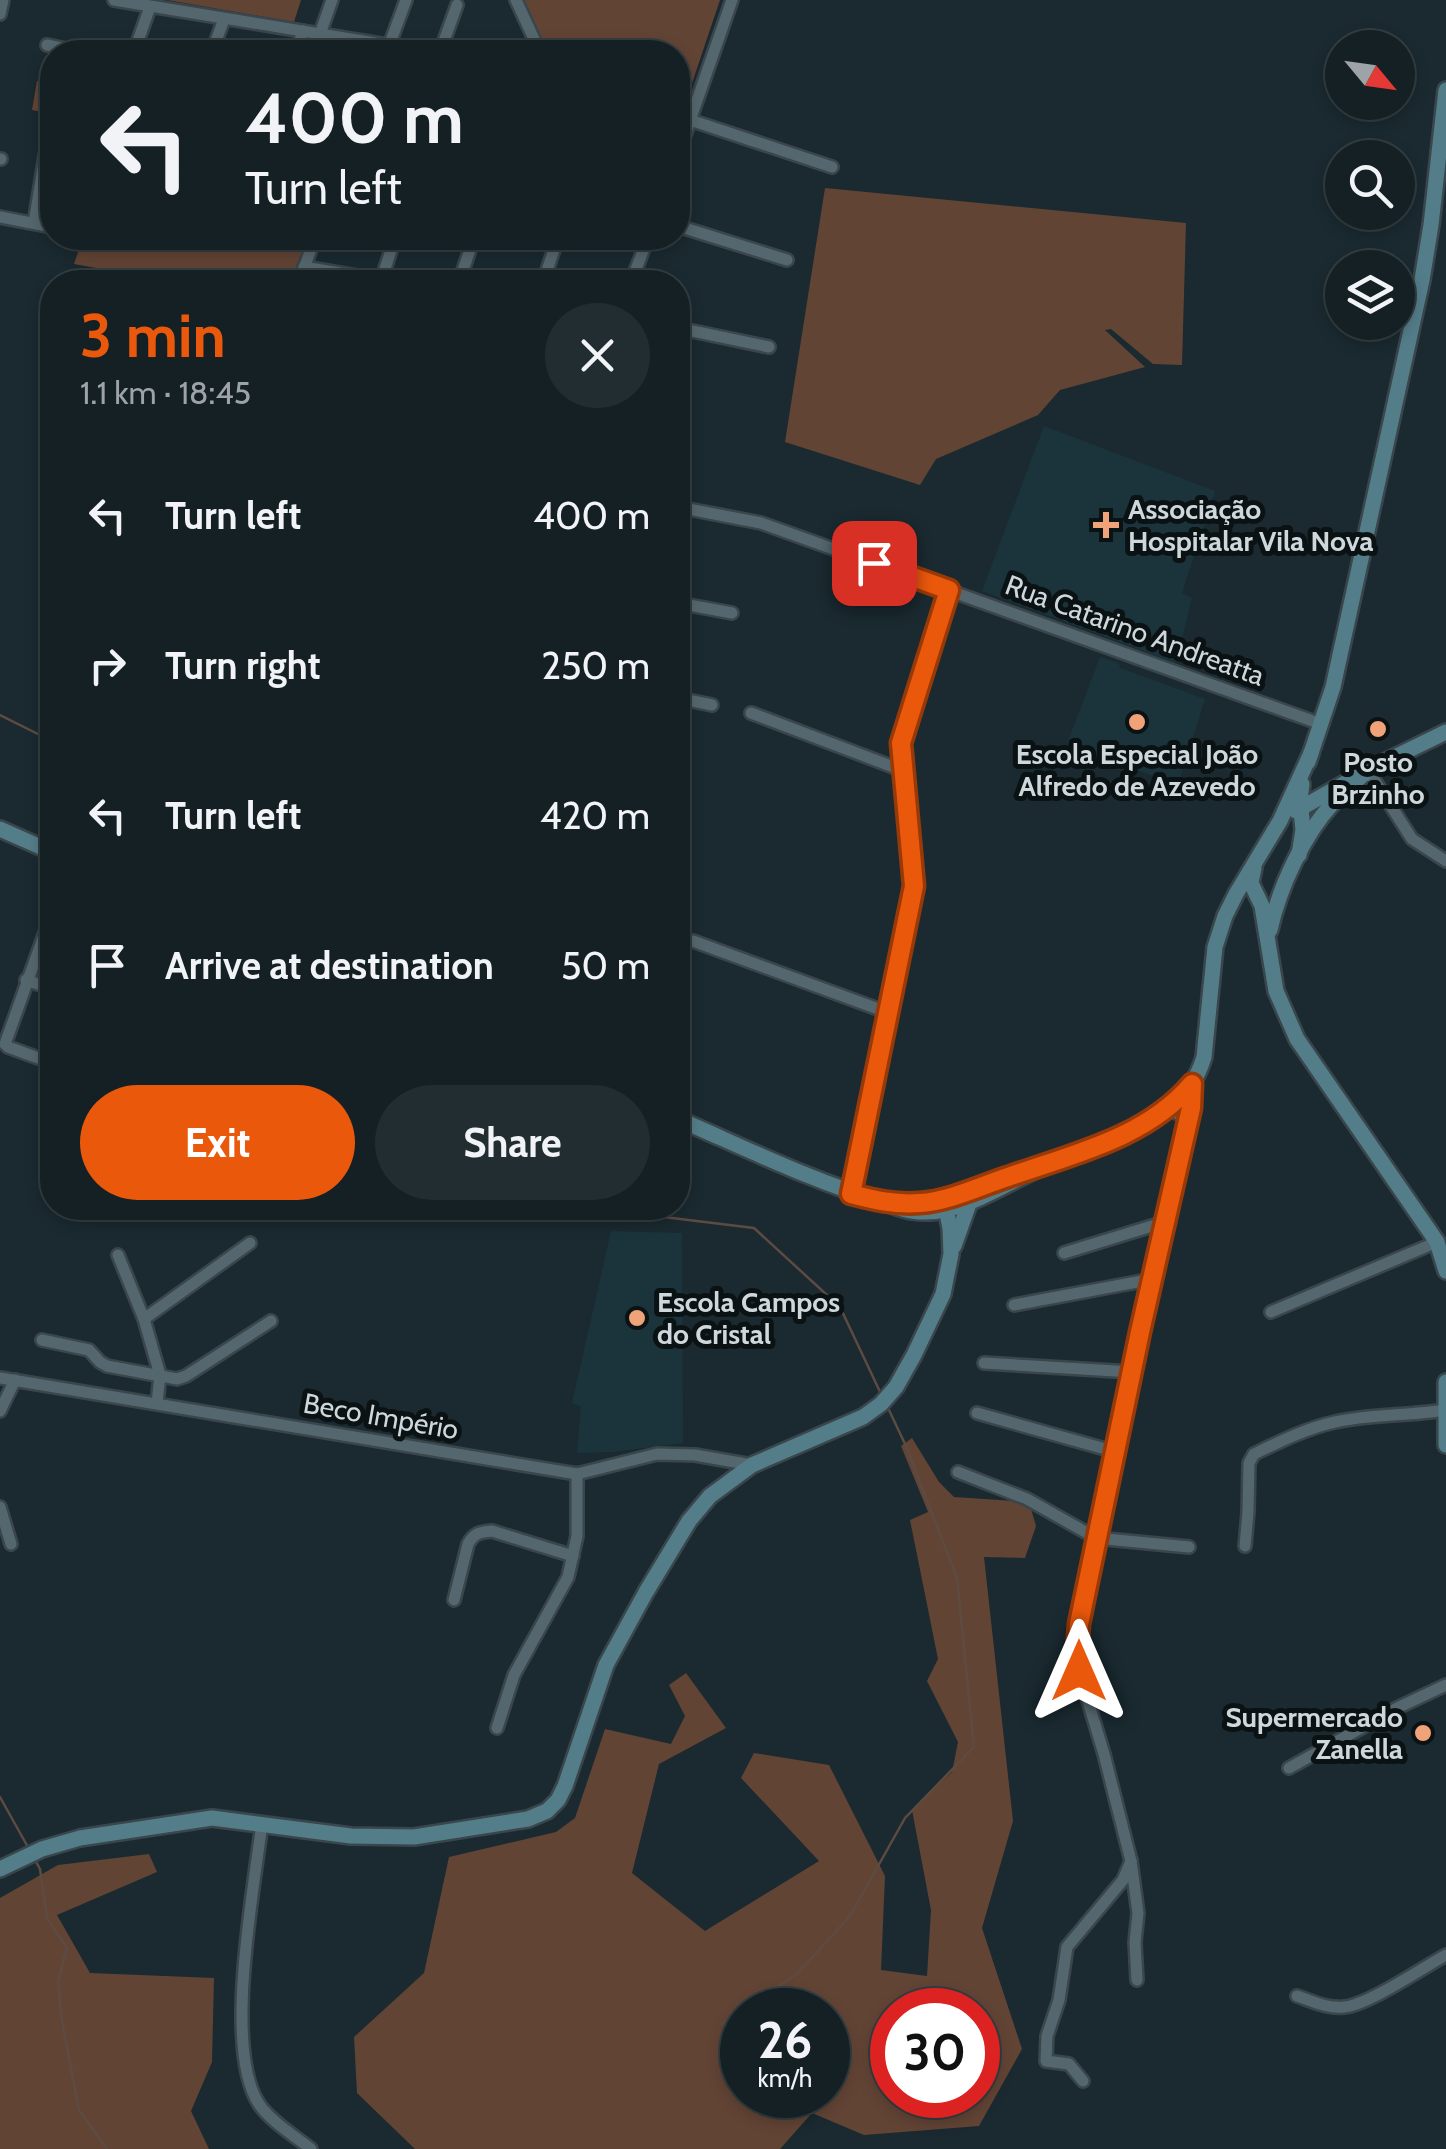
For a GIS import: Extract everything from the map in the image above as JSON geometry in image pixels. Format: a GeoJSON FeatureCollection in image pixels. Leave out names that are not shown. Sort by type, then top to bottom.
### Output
{"type":"FeatureCollection","features":[{"type":"Feature","properties":{"kind":"main road"},"geometry":{"type":"LineString","coordinates":[[1299,855],[1302,787],[1333,687],[1422,280],[1432,225],[1446,90]]}},
{"type":"Feature","properties":{"kind":"main road"},"geometry":{"type":"LineString","coordinates":[[1280,822],[1368,770],[1446,732]]}},
{"type":"Feature","properties":{"kind":"main road"},"geometry":{"type":"LineString","coordinates":[[908,1211],[926,1212],[1130,1132],[1170,1108],[1187,1090],[1204,1058],[1216,947],[1232,902],[1280,822],[1311,753]]}},
{"type":"Feature","properties":{"kind":"main road"},"geometry":{"type":"LineString","coordinates":[[1268,944],[1285,883],[1299,855],[1333,803],[1368,770]]}},
{"type":"Feature","properties":{"kind":"main road"},"geometry":{"type":"LineString","coordinates":[[0,830],[40,847]]}},
{"type":"Feature","properties":{"kind":"main road"},"geometry":{"type":"LineString","coordinates":[[1254,867],[1251,883],[1262,906],[1276,990],[1297,1039],[1437,1242],[1446,1271]]}},
{"type":"Feature","properties":{"kind":"main road"},"geometry":{"type":"LineString","coordinates":[[1232,902],[1242,896],[1274,892],[1285,883]]}},
{"type":"Feature","properties":{"kind":"main road"},"geometry":{"type":"LineString","coordinates":[[1170,1108],[1188,1122]]}},
{"type":"Feature","properties":{"kind":"main road"},"geometry":{"type":"LineString","coordinates":[[690,1125],[851,1194],[908,1211],[930,1222],[951,1246]]}},
{"type":"Feature","properties":{"kind":"main road"},"geometry":{"type":"LineString","coordinates":[[886,1203],[970,1202],[1046,1166]]}},
{"type":"Feature","properties":{"kind":"main road"},"geometry":{"type":"LineString","coordinates":[[0,1869],[42,1849],[80,1838],[212,1818],[351,1836],[414,1836],[528,1819],[547,1811],[565,1786],[606,1664],[690,1521],[710,1496],[752,1465],[863,1417],[896,1388],[943,1294],[951,1246],[970,1202]]}},
{"type":"Feature","properties":{"kind":"main road"},"geometry":{"type":"LineString","coordinates":[[946,1204],[951,1246]]}},
{"type":"Feature","properties":{"kind":"main road"},"geometry":{"type":"LineString","coordinates":[[1446,1382],[1446,1445]]}},
{"type":"Feature","properties":{"kind":"street"},"geometry":{"type":"LineString","coordinates":[[0,14],[3,0]]}},
{"type":"Feature","properties":{"kind":"street"},"geometry":{"type":"LineString","coordinates":[[114,0],[347,40]]}},
{"type":"Feature","properties":{"kind":"street"},"geometry":{"type":"LineString","coordinates":[[320,34],[332,0]]}},
{"type":"Feature","properties":{"kind":"street"},"geometry":{"type":"LineString","coordinates":[[387,40],[406,0]]}},
{"type":"Feature","properties":{"kind":"street"},"geometry":{"type":"LineString","coordinates":[[516,0],[534,40]]}},
{"type":"Feature","properties":{"kind":"street"},"geometry":{"type":"LineString","coordinates":[[690,104],[732,0]]}},
{"type":"Feature","properties":{"kind":"street"},"geometry":{"type":"LineString","coordinates":[[444,40],[457,5]]}},
{"type":"Feature","properties":{"kind":"street"},"geometry":{"type":"LineString","coordinates":[[138,40],[150,7]]}},
{"type":"Feature","properties":{"kind":"street"},"geometry":{"type":"LineString","coordinates":[[216,40],[224,18]]}},
{"type":"Feature","properties":{"kind":"street"},"geometry":{"type":"LineString","coordinates":[[301,40],[304,32]]}},
{"type":"Feature","properties":{"kind":"street"},"geometry":{"type":"LineString","coordinates":[[690,121],[832,166]]}},
{"type":"Feature","properties":{"kind":"street"},"geometry":{"type":"LineString","coordinates":[[34,223],[40,187]]}},
{"type":"Feature","properties":{"kind":"street"},"geometry":{"type":"LineString","coordinates":[[0,217],[40,224]]}},
{"type":"Feature","properties":{"kind":"street"},"geometry":{"type":"LineString","coordinates":[[690,230],[787,260]]}},
{"type":"Feature","properties":{"kind":"street"},"geometry":{"type":"LineString","coordinates":[[303,270],[310,250]]}},
{"type":"Feature","properties":{"kind":"street"},"geometry":{"type":"LineString","coordinates":[[304,267],[320,270]]}},
{"type":"Feature","properties":{"kind":"street"},"geometry":{"type":"LineString","coordinates":[[690,331],[769,347]]}},
{"type":"Feature","properties":{"kind":"street","name":"Rua Catarino Andreatta"},"geometry":{"type":"LineString","coordinates":[[690,509],[762,523],[1321,724]]}},
{"type":"Feature","properties":{"kind":"street"},"geometry":{"type":"LineString","coordinates":[[851,1194],[914,886],[901,743],[949,590]]}},
{"type":"Feature","properties":{"kind":"street"},"geometry":{"type":"LineString","coordinates":[[690,605],[732,612]]}},
{"type":"Feature","properties":{"kind":"street"},"geometry":{"type":"LineString","coordinates":[[690,700],[712,704]]}},
{"type":"Feature","properties":{"kind":"street"},"geometry":{"type":"LineString","coordinates":[[752,712],[904,770]]}},
{"type":"Feature","properties":{"kind":"street"},"geometry":{"type":"LineString","coordinates":[[1368,770],[1412,839],[1446,861]]}},
{"type":"Feature","properties":{"kind":"street"},"geometry":{"type":"LineString","coordinates":[[693,941],[889,1013]]}},
{"type":"Feature","properties":{"kind":"street"},"geometry":{"type":"LineString","coordinates":[[40,943],[5,1044],[40,1060]]}},
{"type":"Feature","properties":{"kind":"street"},"geometry":{"type":"LineString","coordinates":[[26,980],[40,985]]}},
{"type":"Feature","properties":{"kind":"street"},"geometry":{"type":"LineString","coordinates":[[1138,1980],[1138,1912],[1132,1861],[1077,1652],[1096,1538],[1188,1122],[1187,1090]]}},
{"type":"Feature","properties":{"kind":"street"},"geometry":{"type":"LineString","coordinates":[[1064,1252],[1165,1222]]}},
{"type":"Feature","properties":{"kind":"street"},"geometry":{"type":"LineString","coordinates":[[1271,1312],[1437,1242]]}},
{"type":"Feature","properties":{"kind":"street"},"geometry":{"type":"LineString","coordinates":[[144,1319],[250,1243]]}},
{"type":"Feature","properties":{"kind":"street"},"geometry":{"type":"LineString","coordinates":[[118,1255],[144,1319],[160,1375],[157,1403]]}},
{"type":"Feature","properties":{"kind":"street"},"geometry":{"type":"LineString","coordinates":[[1014,1305],[1153,1279]]}},
{"type":"Feature","properties":{"kind":"street"},"geometry":{"type":"LineString","coordinates":[[42,1340],[89,1350],[107,1366],[177,1378],[186,1376],[271,1320]]}},
{"type":"Feature","properties":{"kind":"street"},"geometry":{"type":"LineString","coordinates":[[984,1363],[1132,1372]]}},
{"type":"Feature","properties":{"kind":"street","name":"Beco Império"},"geometry":{"type":"LineString","coordinates":[[0,1378],[577,1474],[657,1454],[694,1455],[752,1465]]}},
{"type":"Feature","properties":{"kind":"street"},"geometry":{"type":"LineString","coordinates":[[0,1411],[14,1380]]}},
{"type":"Feature","properties":{"kind":"street"},"geometry":{"type":"LineString","coordinates":[[1245,1546],[1248,1463],[1254,1454],[1331,1423],[1444,1410]]}},
{"type":"Feature","properties":{"kind":"street"},"geometry":{"type":"LineString","coordinates":[[977,1413],[1116,1452]]}},
{"type":"Feature","properties":{"kind":"street"},"geometry":{"type":"LineString","coordinates":[[958,1472],[1028,1499],[1096,1538],[1189,1547]]}},
{"type":"Feature","properties":{"kind":"street"},"geometry":{"type":"LineString","coordinates":[[497,1728],[514,1675],[568,1577],[577,1536],[577,1474]]}},
{"type":"Feature","properties":{"kind":"street"},"geometry":{"type":"LineString","coordinates":[[0,1507],[11,1544]]}},
{"type":"Feature","properties":{"kind":"street"},"geometry":{"type":"LineString","coordinates":[[454,1600],[468,1544],[478,1532],[492,1532],[573,1556]]}},
{"type":"Feature","properties":{"kind":"street"},"geometry":{"type":"LineString","coordinates":[[1289,1768],[1446,1685]]}},
{"type":"Feature","properties":{"kind":"street"},"geometry":{"type":"LineString","coordinates":[[262,1823],[246,1963],[242,2040],[249,2079],[260,2105],[312,2149]]}},
{"type":"Feature","properties":{"kind":"street"},"geometry":{"type":"LineString","coordinates":[[1083,2081],[1069,2064],[1044,2058],[1059,2000],[1067,1946],[1122,1880],[1132,1861]]}},
{"type":"Feature","properties":{"kind":"street"},"geometry":{"type":"LineString","coordinates":[[1297,1996],[1346,2007],[1386,1990],[1446,1955]]}},
{"type":"Feature","properties":{"kind":"shaded area"},"geometry":{"type":"Polygon","coordinates":[[[167,0],[301,0],[294,22],[167,0]]]}},
{"type":"Feature","properties":{"kind":"shaded area"},"geometry":{"type":"Polygon","coordinates":[[[521,0],[720,0],[690,89],[690,40],[540,40],[521,0]]]}},
{"type":"Feature","properties":{"kind":"shaded area"},"geometry":{"type":"Polygon","coordinates":[[[37,81],[40,81],[40,112],[32,110],[37,81]]]}},
{"type":"Feature","properties":{"kind":"shaded area"},"geometry":{"type":"Polygon","coordinates":[[[825,188],[1186,223],[1182,365],[1153,364],[1111,329],[1105,330],[1145,367],[1060,390],[1038,415],[936,459],[920,485],[785,442],[825,188]]]}},
{"type":"Feature","properties":{"kind":"shaded area"},"geometry":{"type":"Polygon","coordinates":[[[79,250],[306,250],[300,270],[107,270],[74,264],[79,250]]]}},
{"type":"Feature","properties":{"kind":"shaded area","name":"Associação Hospitalar Vila Nova"},"geometry":{"type":"Polygon","coordinates":[[[1044,426],[1215,491],[1182,593],[1192,598],[1176,663],[982,591],[1044,426]]]}},
{"type":"Feature","properties":{"kind":"shaded area","name":"Escola Especial João Alfredo de Azevedo"},"geometry":{"type":"Polygon","coordinates":[[[1100,657],[1205,699],[1178,785],[1067,744],[1100,657]]]}},
{"type":"Feature","properties":{"kind":"shaded area","name":"Escola Campos do Cristal"},"geometry":{"type":"Polygon","coordinates":[[[611,1231],[682,1233],[683,1443],[577,1453],[581,1406],[572,1403],[611,1231]]]}},
{"type":"Feature","properties":{"kind":"shaded area"},"geometry":{"type":"Polygon","coordinates":[[[912,1438],[939,1482],[954,1497],[1029,1502],[1036,1526],[1025,1558],[984,1557],[1013,1821],[982,1928],[1022,2049],[1000,2088],[1000,1988],[870,1988],[870,2118],[983,2118],[979,2126],[864,2135],[824,2118],[850,2118],[850,1988],[720,1988],[720,2118],[808,2118],[780,2149],[415,2149],[357,2093],[354,2037],[424,1973],[449,1857],[556,1832],[575,1818],[605,1729],[671,1744],[685,1716],[669,1685],[686,1673],[726,1728],[659,1764],[632,1873],[705,1931],[819,1861],[741,1778],[754,1753],[829,1765],[885,1876],[881,1970],[927,1976],[931,1910],[912,1810],[952,1772],[958,1742],[927,1681],[938,1659],[910,1520],[928,1512],[901,1446],[912,1438]]]}},
{"type":"Feature","properties":{"kind":"shaded area"},"geometry":{"type":"Polygon","coordinates":[[[149,1854],[157,1872],[57,1915],[90,1973],[214,1978],[212,2062],[191,2111],[209,2149],[0,2149],[0,1898],[58,1865],[149,1854]]]}},
{"type":"Feature","properties":{"kind":"waterway"},"geometry":{"type":"LineString","coordinates":[[0,715],[40,735]]}},
{"type":"Feature","properties":{"kind":"waterway"},"geometry":{"type":"LineString","coordinates":[[688,1220],[754,1228],[840,1307],[882,1396]]}},
{"type":"Feature","properties":{"kind":"waterway"},"geometry":{"type":"LineString","coordinates":[[776,1988],[798,1973],[850,1916],[905,1818],[974,1747],[957,1578],[888,1408]]}},
{"type":"Feature","properties":{"kind":"waterway"},"geometry":{"type":"LineString","coordinates":[[0,1797],[29,1849]]}},
{"type":"Feature","properties":{"kind":"waterway"},"geometry":{"type":"LineString","coordinates":[[35,1860],[40,1869],[47,1918],[67,1948],[58,1981],[79,2110],[107,2149]]}},
{"type":"Feature","properties":{"kind":"place","name":"Associação Hospitalar Vila Nova"},"geometry":{"type":"Point","coordinates":[1106,525]}},
{"type":"Feature","properties":{"kind":"place","name":"Escola Especial João Alfredo de Azevedo"},"geometry":{"type":"Point","coordinates":[1137,722]}},
{"type":"Feature","properties":{"kind":"place","name":"Posto Brzinho"},"geometry":{"type":"Point","coordinates":[1378,729]}},
{"type":"Feature","properties":{"kind":"place","name":"Escola Campos do Cristal"},"geometry":{"type":"Point","coordinates":[637,1318]}},
{"type":"Feature","properties":{"kind":"place","name":"Supermercado Zanella"},"geometry":{"type":"Point","coordinates":[1423,1733]}},
{"type":"Feature","properties":{"kind":"route"},"geometry":{"type":"LineString","coordinates":[[874,563],[949,590],[901,743],[914,886],[851,1194],[886,1203],[944,1199],[1046,1166],[1130,1132],[1170,1108],[1192,1084],[1191,1108],[1079,1624],[1079,1671]]}}]}
